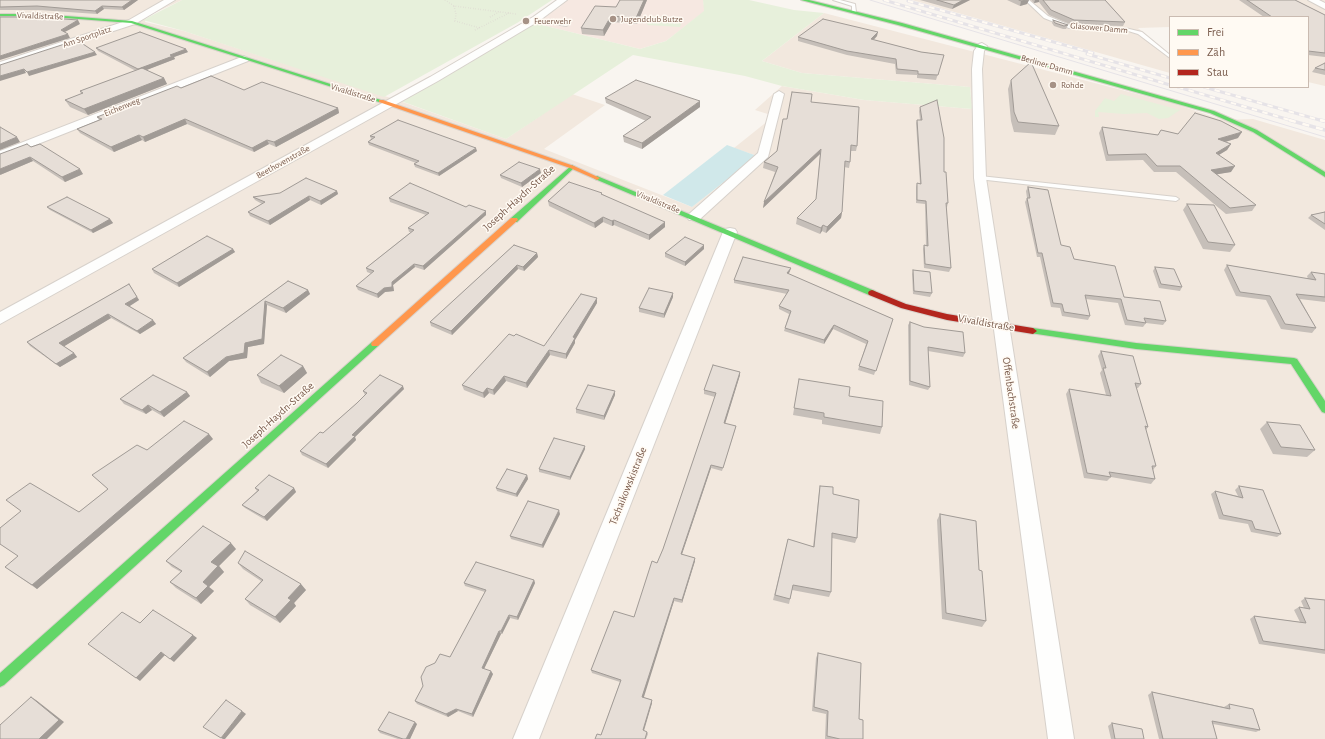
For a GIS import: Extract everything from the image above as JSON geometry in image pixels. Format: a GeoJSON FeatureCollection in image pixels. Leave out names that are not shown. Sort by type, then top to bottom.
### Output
{"type":"FeatureCollection","features":[{"type":"Feature","properties":{"kind":"street","name":"Am Sportplatz"},"geometry":{"type":"LineString","coordinates":[[0,65],[132,22],[171,0]]}},
{"type":"Feature","properties":{"kind":"street","name":"Beethovenstraße"},"geometry":{"type":"LineString","coordinates":[[0,319],[389,104],[538,18],[563,0]]}},
{"type":"Feature","properties":{"kind":"street","name":"Berliner Damm"},"geometry":{"type":"LineString","coordinates":[[803,0],[982,46],[1217,114],[1255,131],[1325,175]]}},
{"type":"Feature","properties":{"kind":"street"},"geometry":{"type":"LineString","coordinates":[[1312,0],[1325,6]]}},
{"type":"Feature","properties":{"kind":"street","name":"Vivaldistraße"},"geometry":{"type":"LineString","coordinates":[[0,15],[39,15],[132,22],[389,104],[572,167],[904,306],[948,317],[1136,346],[1294,361],[1325,409]]}},
{"type":"Feature","properties":{"kind":"street","name":"Offenbachstraße"},"geometry":{"type":"LineString","coordinates":[[982,46],[979,51],[977,69],[980,178],[1061,739]]}},
{"type":"Feature","properties":{"kind":"street","name":"Eichenweg"},"geometry":{"type":"LineString","coordinates":[[0,156],[244,58]]}},
{"type":"Feature","properties":{"kind":"street","name":"Vivaldistraße"},"geometry":{"type":"LineString","coordinates":[[694,217],[764,154],[779,94]]}},
{"type":"Feature","properties":{"kind":"street","name":"Joseph-Haydn-Straße"},"geometry":{"type":"LineString","coordinates":[[0,681],[572,167]]}},
{"type":"Feature","properties":{"kind":"street","name":"Tschaikowskistraße"},"geometry":{"type":"LineString","coordinates":[[526,739],[730,232]]}},
{"type":"Feature","properties":{"kind":"lane"},"geometry":{"type":"LineString","coordinates":[[835,0],[854,5],[854,12]]}},
{"type":"Feature","properties":{"kind":"lane","name":"Glasower Damm"},"geometry":{"type":"LineString","coordinates":[[1027,0],[1046,17],[1071,27],[1125,28],[1140,33],[1169,56]]}},
{"type":"Feature","properties":{"kind":"lane"},"geometry":{"type":"LineString","coordinates":[[538,18],[566,25]]}},
{"type":"Feature","properties":{"kind":"lane"},"geometry":{"type":"LineString","coordinates":[[980,178],[1176,199]]}},
{"type":"Feature","properties":{"kind":"path"},"geometry":{"type":"LineString","coordinates":[[445,0],[454,6],[538,18]]}},
{"type":"Feature","properties":{"kind":"path"},"geometry":{"type":"LineString","coordinates":[[454,6],[456,14],[455,22],[480,28]]}},
{"type":"Feature","properties":{"kind":"path"},"geometry":{"type":"LineString","coordinates":[[490,17],[500,12]]}},
{"type":"Feature","properties":{"kind":"path"},"geometry":{"type":"LineString","coordinates":[[475,30],[509,13]]}},
{"type":"Feature","properties":{"kind":"path"},"geometry":{"type":"LineString","coordinates":[[493,15],[500,17]]}},
{"type":"Feature","properties":{"kind":"shaded area"},"geometry":{"type":"Polygon","coordinates":[[[0,0],[182,0],[146,17],[145,22],[184,31],[397,100],[506,139],[572,94],[605,105],[544,149],[692,207],[757,156],[734,148],[774,116],[755,110],[782,86],[864,100],[972,109],[970,87],[802,73],[762,61],[824,13],[1172,103],[1223,120],[1253,119],[1325,140],[1325,739],[0,739],[0,0]]]}},
{"type":"Feature","properties":{"kind":"shaded area"},"geometry":{"type":"Polygon","coordinates":[[[566,0],[703,0],[705,11],[666,41],[640,49],[534,23],[560,7],[566,0]]]}},
{"type":"Feature","properties":{"kind":"shaded area"},"geometry":{"type":"Polygon","coordinates":[[[912,0],[1325,0],[1325,86],[1309,82],[1309,16],[1169,16],[1169,27],[1138,28],[1169,54],[1169,73],[912,0]]]}},
{"type":"Feature","properties":{"kind":"green space"},"geometry":{"type":"Polygon","coordinates":[[[182,0],[552,0],[517,23],[384,97],[184,31],[143,20],[182,0]]]}},
{"type":"Feature","properties":{"kind":"green space"},"geometry":{"type":"Polygon","coordinates":[[[703,0],[749,0],[794,10],[824,13],[762,61],[802,73],[970,87],[972,109],[864,100],[782,86],[745,76],[633,55],[506,139],[398,100],[534,23],[640,49],[666,41],[704,11],[703,0]]]}},
{"type":"Feature","properties":{"kind":"green space"},"geometry":{"type":"Polygon","coordinates":[[[650,16],[683,18],[680,27],[647,25],[650,16]]]}},
{"type":"Feature","properties":{"kind":"green space"},"geometry":{"type":"Polygon","coordinates":[[[1121,94],[1180,110],[1168,118],[1159,119],[1147,113],[1124,114],[1098,112],[1099,117],[1095,117],[1095,111],[1105,98],[1114,101],[1121,94]]]}},
{"type":"Feature","properties":{"kind":"water"},"geometry":{"type":"Polygon","coordinates":[[[727,145],[757,156],[692,207],[663,195],[727,145]]]}},
{"type":"Feature","properties":{"kind":"building"},"geometry":{"type":"Polygon","coordinates":[[[0,0],[132,0],[122,7],[102,6],[95,11],[37,6],[0,7],[0,0]]]}},
{"type":"Feature","properties":{"kind":"building"},"geometry":{"type":"Polygon","coordinates":[[[620,0],[644,0],[636,18],[611,16],[603,30],[581,28],[595,6],[616,7],[620,0]]]}},
{"type":"Feature","properties":{"kind":"building"},"geometry":{"type":"Polygon","coordinates":[[[937,0],[963,0],[954,5],[937,0]]]}},
{"type":"Feature","properties":{"kind":"building"},"geometry":{"type":"Polygon","coordinates":[[[1043,0],[1105,0],[1125,22],[1074,20],[1051,10],[1043,0]]]}},
{"type":"Feature","properties":{"kind":"building"},"geometry":{"type":"Polygon","coordinates":[[[1247,0],[1295,0],[1325,15],[1325,53],[1309,51],[1309,16],[1271,16],[1247,0]]]}},
{"type":"Feature","properties":{"kind":"building"},"geometry":{"type":"Polygon","coordinates":[[[0,17],[37,17],[78,20],[61,30],[68,34],[0,56],[0,17]]]}},
{"type":"Feature","properties":{"kind":"building"},"geometry":{"type":"Polygon","coordinates":[[[823,19],[878,32],[871,39],[921,52],[944,55],[938,75],[918,74],[918,71],[897,69],[896,59],[847,51],[798,37],[823,19]]]}},
{"type":"Feature","properties":{"kind":"building"},"geometry":{"type":"Polygon","coordinates":[[[1053,20],[1068,25],[1064,26],[1055,23],[1053,20]]]}},
{"type":"Feature","properties":{"kind":"building"},"geometry":{"type":"Polygon","coordinates":[[[140,32],[186,49],[170,55],[173,56],[138,69],[96,48],[140,32]]]}},
{"type":"Feature","properties":{"kind":"building"},"geometry":{"type":"Polygon","coordinates":[[[77,40],[95,52],[27,72],[24,69],[0,76],[0,65],[77,40]]]}},
{"type":"Feature","properties":{"kind":"building"},"geometry":{"type":"Polygon","coordinates":[[[1031,62],[1059,126],[1018,122],[1014,112],[1011,80],[1031,62]]]}},
{"type":"Feature","properties":{"kind":"building"},"geometry":{"type":"Polygon","coordinates":[[[1325,63],[1325,70],[1315,68],[1325,63]]]}},
{"type":"Feature","properties":{"kind":"building"},"geometry":{"type":"Polygon","coordinates":[[[142,68],[164,78],[84,109],[65,100],[83,93],[80,91],[142,68]]]}},
{"type":"Feature","properties":{"kind":"building"},"geometry":{"type":"Polygon","coordinates":[[[211,76],[244,90],[262,82],[338,108],[274,142],[267,140],[252,148],[185,119],[143,137],[139,135],[111,147],[77,129],[102,119],[97,117],[177,86],[181,88],[211,76]]]}},
{"type":"Feature","properties":{"kind":"building"},"geometry":{"type":"Polygon","coordinates":[[[636,80],[700,101],[642,143],[623,136],[651,117],[605,98],[636,80]]]}},
{"type":"Feature","properties":{"kind":"building"},"geometry":{"type":"Polygon","coordinates":[[[792,92],[812,94],[811,102],[859,107],[857,146],[851,145],[850,162],[845,161],[842,212],[827,227],[823,225],[821,228],[797,218],[816,199],[821,149],[764,202],[778,167],[764,162],[777,151],[783,119],[787,119],[792,92]]]}},
{"type":"Feature","properties":{"kind":"building"},"geometry":{"type":"Polygon","coordinates":[[[937,100],[944,138],[944,172],[946,172],[948,203],[946,203],[951,268],[925,264],[924,245],[928,246],[926,201],[917,200],[917,183],[921,184],[917,120],[922,120],[920,107],[937,100]]]}},
{"type":"Feature","properties":{"kind":"building"},"geometry":{"type":"Polygon","coordinates":[[[1195,113],[1221,121],[1242,132],[1218,139],[1231,144],[1216,153],[1235,166],[1211,170],[1256,205],[1230,208],[1180,166],[1157,166],[1146,154],[1108,155],[1102,127],[1158,135],[1161,130],[1178,134],[1195,113]]]}},
{"type":"Feature","properties":{"kind":"building"},"geometry":{"type":"Polygon","coordinates":[[[398,120],[476,148],[438,173],[414,164],[419,161],[368,142],[375,137],[370,136],[398,120]]]}},
{"type":"Feature","properties":{"kind":"building"},"geometry":{"type":"Polygon","coordinates":[[[0,127],[17,137],[0,144],[0,127]]]}},
{"type":"Feature","properties":{"kind":"building"},"geometry":{"type":"Polygon","coordinates":[[[27,144],[31,147],[40,144],[80,169],[62,177],[30,157],[0,169],[0,154],[27,144]]]}},
{"type":"Feature","properties":{"kind":"building"},"geometry":{"type":"Polygon","coordinates":[[[519,162],[540,169],[521,183],[500,175],[519,162]]]}},
{"type":"Feature","properties":{"kind":"building"},"geometry":{"type":"Polygon","coordinates":[[[306,178],[337,191],[320,201],[309,196],[268,221],[248,212],[265,202],[253,197],[280,193],[306,178]]]}},
{"type":"Feature","properties":{"kind":"building"},"geometry":{"type":"Polygon","coordinates":[[[569,182],[602,193],[601,194],[665,222],[649,235],[614,220],[612,221],[603,217],[594,223],[548,201],[569,182]]]}},
{"type":"Feature","properties":{"kind":"building"},"geometry":{"type":"Polygon","coordinates":[[[410,183],[466,207],[469,205],[486,211],[423,266],[414,264],[392,282],[392,287],[384,288],[377,294],[356,286],[374,271],[366,268],[414,230],[408,228],[429,213],[389,198],[410,183]]]}},
{"type":"Feature","properties":{"kind":"building"},"geometry":{"type":"Polygon","coordinates":[[[1028,187],[1048,190],[1061,245],[1070,247],[1074,259],[1115,266],[1124,297],[1160,301],[1166,321],[1144,318],[1146,323],[1127,320],[1121,299],[1085,295],[1090,316],[1064,312],[1062,304],[1053,303],[1042,253],[1038,253],[1027,198],[1030,198],[1028,187]]]}},
{"type":"Feature","properties":{"kind":"building"},"geometry":{"type":"Polygon","coordinates":[[[67,197],[110,219],[91,230],[47,207],[67,197]]]}},
{"type":"Feature","properties":{"kind":"building"},"geometry":{"type":"Polygon","coordinates":[[[1187,204],[1214,205],[1235,245],[1208,242],[1187,204]]]}},
{"type":"Feature","properties":{"kind":"building"},"geometry":{"type":"Polygon","coordinates":[[[1325,212],[1325,224],[1311,215],[1325,212]]]}},
{"type":"Feature","properties":{"kind":"building"},"geometry":{"type":"Polygon","coordinates":[[[207,236],[233,249],[177,283],[152,269],[207,236]]]}},
{"type":"Feature","properties":{"kind":"building"},"geometry":{"type":"Polygon","coordinates":[[[685,237],[704,245],[685,262],[665,253],[685,237]]]}},
{"type":"Feature","properties":{"kind":"building"},"geometry":{"type":"Polygon","coordinates":[[[514,245],[537,253],[523,267],[517,265],[451,331],[430,322],[514,245]]]}},
{"type":"Feature","properties":{"kind":"building"},"geometry":{"type":"Polygon","coordinates":[[[743,257],[791,268],[787,273],[893,319],[876,371],[859,366],[868,341],[834,325],[824,340],[785,328],[791,311],[779,306],[789,290],[734,280],[743,257]]]}},
{"type":"Feature","properties":{"kind":"building"},"geometry":{"type":"Polygon","coordinates":[[[1227,265],[1316,280],[1311,272],[1325,274],[1325,297],[1296,294],[1316,328],[1285,324],[1270,296],[1240,292],[1227,265]]]}},
{"type":"Feature","properties":{"kind":"building"},"geometry":{"type":"Polygon","coordinates":[[[1155,267],[1174,269],[1182,287],[1161,284],[1155,267]]]}},
{"type":"Feature","properties":{"kind":"building"},"geometry":{"type":"Polygon","coordinates":[[[913,270],[930,272],[932,293],[914,291],[913,270]]]}},
{"type":"Feature","properties":{"kind":"building"},"geometry":{"type":"Polygon","coordinates":[[[288,281],[308,290],[283,308],[265,301],[262,339],[245,343],[244,353],[226,357],[207,372],[183,358],[288,281]]]}},
{"type":"Feature","properties":{"kind":"building"},"geometry":{"type":"Polygon","coordinates":[[[129,284],[137,297],[125,304],[153,320],[137,331],[108,314],[59,343],[74,353],[56,364],[27,342],[129,284]]]}},
{"type":"Feature","properties":{"kind":"building"},"geometry":{"type":"Polygon","coordinates":[[[649,288],[673,293],[664,314],[639,308],[649,288]]]}},
{"type":"Feature","properties":{"kind":"building"},"geometry":{"type":"Polygon","coordinates":[[[581,294],[597,298],[573,337],[575,338],[566,354],[549,350],[526,383],[504,376],[493,390],[487,388],[483,393],[462,385],[509,334],[514,336],[516,334],[544,346],[581,294]]]}},
{"type":"Feature","properties":{"kind":"building"},"geometry":{"type":"Polygon","coordinates":[[[910,322],[924,327],[963,332],[965,353],[928,347],[930,387],[910,381],[910,322]]]}},
{"type":"Feature","properties":{"kind":"building"},"geometry":{"type":"Polygon","coordinates":[[[1101,351],[1133,356],[1141,384],[1135,383],[1148,427],[1145,426],[1156,466],[1152,466],[1155,479],[1109,472],[1111,477],[1087,473],[1069,389],[1111,396],[1103,368],[1106,368],[1101,351]]]}},
{"type":"Feature","properties":{"kind":"building"},"geometry":{"type":"Polygon","coordinates":[[[281,355],[303,366],[279,386],[257,375],[281,355]]]}},
{"type":"Feature","properties":{"kind":"building"},"geometry":{"type":"Polygon","coordinates":[[[713,365],[740,372],[724,423],[736,426],[723,468],[711,465],[681,554],[695,558],[682,600],[674,598],[642,697],[652,700],[643,730],[647,732],[645,739],[595,739],[597,734],[601,735],[621,680],[591,670],[614,611],[634,617],[652,561],[657,563],[663,549],[716,393],[704,390],[713,365]]]}},
{"type":"Feature","properties":{"kind":"building"},"geometry":{"type":"Polygon","coordinates":[[[153,375],[187,392],[160,412],[148,405],[142,410],[120,399],[153,375]]]}},
{"type":"Feature","properties":{"kind":"building"},"geometry":{"type":"Polygon","coordinates":[[[380,375],[403,386],[352,435],[355,436],[326,464],[300,451],[320,432],[323,433],[357,403],[367,393],[363,391],[380,375]]]}},
{"type":"Feature","properties":{"kind":"building"},"geometry":{"type":"Polygon","coordinates":[[[799,379],[850,387],[849,396],[883,401],[882,427],[824,417],[824,413],[794,408],[799,379]]]}},
{"type":"Feature","properties":{"kind":"building"},"geometry":{"type":"Polygon","coordinates":[[[588,385],[615,391],[604,416],[576,409],[588,385]]]}},
{"type":"Feature","properties":{"kind":"building"},"geometry":{"type":"Polygon","coordinates":[[[184,421],[209,434],[32,585],[5,567],[18,556],[0,544],[0,528],[21,511],[6,500],[30,483],[79,512],[108,489],[92,475],[137,445],[147,450],[184,421]]]}},
{"type":"Feature","properties":{"kind":"building"},"geometry":{"type":"Polygon","coordinates":[[[1267,422],[1300,425],[1315,450],[1281,447],[1267,422]]]}},
{"type":"Feature","properties":{"kind":"building"},"geometry":{"type":"Polygon","coordinates":[[[554,438],[585,446],[570,477],[539,469],[554,438]]]}},
{"type":"Feature","properties":{"kind":"building"},"geometry":{"type":"Polygon","coordinates":[[[507,469],[527,475],[516,494],[496,488],[507,469]]]}},
{"type":"Feature","properties":{"kind":"building"},"geometry":{"type":"Polygon","coordinates":[[[269,475],[294,488],[264,517],[242,505],[259,490],[255,488],[269,475]]]}},
{"type":"Feature","properties":{"kind":"building"},"geometry":{"type":"Polygon","coordinates":[[[820,486],[833,487],[833,494],[859,500],[857,538],[832,533],[831,592],[793,585],[790,599],[775,595],[788,539],[814,547],[820,486]]]}},
{"type":"Feature","properties":{"kind":"building"},"geometry":{"type":"Polygon","coordinates":[[[1239,486],[1263,490],[1281,534],[1255,529],[1252,521],[1223,515],[1215,491],[1243,498],[1239,486]]]}},
{"type":"Feature","properties":{"kind":"building"},"geometry":{"type":"Polygon","coordinates":[[[528,501],[559,510],[542,545],[510,536],[528,501]]]}},
{"type":"Feature","properties":{"kind":"building"},"geometry":{"type":"Polygon","coordinates":[[[940,514],[976,521],[979,570],[982,571],[986,621],[946,613],[940,514]]]}},
{"type":"Feature","properties":{"kind":"building"},"geometry":{"type":"Polygon","coordinates":[[[203,526],[231,543],[211,562],[218,566],[203,582],[208,586],[196,598],[170,582],[182,571],[166,561],[203,526]]]}},
{"type":"Feature","properties":{"kind":"building"},"geometry":{"type":"Polygon","coordinates":[[[245,551],[301,584],[288,598],[291,600],[275,617],[245,599],[263,580],[238,563],[245,551]]]}},
{"type":"Feature","properties":{"kind":"building"},"geometry":{"type":"Polygon","coordinates":[[[476,562],[534,580],[517,617],[509,615],[501,631],[499,631],[482,668],[491,671],[472,714],[456,709],[446,714],[415,701],[423,686],[421,677],[426,667],[435,663],[440,654],[450,657],[486,590],[464,583],[476,562]]]}},
{"type":"Feature","properties":{"kind":"building"},"geometry":{"type":"Polygon","coordinates":[[[1305,598],[1325,600],[1325,650],[1263,641],[1254,616],[1306,623],[1299,607],[1310,609],[1305,598]]]}},
{"type":"Feature","properties":{"kind":"building"},"geometry":{"type":"Polygon","coordinates":[[[153,610],[193,635],[170,659],[161,652],[136,678],[88,644],[122,612],[140,623],[153,610]]]}},
{"type":"Feature","properties":{"kind":"building"},"geometry":{"type":"Polygon","coordinates":[[[818,653],[861,663],[859,719],[863,720],[863,739],[840,739],[827,736],[828,711],[814,707],[818,653]]]}},
{"type":"Feature","properties":{"kind":"building"},"geometry":{"type":"Polygon","coordinates":[[[1152,692],[1230,709],[1229,704],[1253,709],[1260,730],[1212,721],[1217,739],[1163,739],[1152,692]]]}},
{"type":"Feature","properties":{"kind":"building"},"geometry":{"type":"Polygon","coordinates":[[[31,697],[59,720],[39,739],[0,739],[0,725],[31,697]]]}},
{"type":"Feature","properties":{"kind":"building"},"geometry":{"type":"Polygon","coordinates":[[[226,700],[242,711],[221,738],[203,727],[226,700]]]}},
{"type":"Feature","properties":{"kind":"building"},"geometry":{"type":"Polygon","coordinates":[[[389,712],[415,722],[406,739],[378,730],[389,712]]]}},
{"type":"Feature","properties":{"kind":"building"},"geometry":{"type":"Polygon","coordinates":[[[1112,723],[1142,729],[1144,739],[1115,739],[1112,723]]]}},
{"type":"Feature","properties":{"kind":"tram line"},"geometry":{"type":"LineString","coordinates":[[870,0],[1325,137]]}},
{"type":"Feature","properties":{"kind":"railway"},"geometry":{"type":"LineString","coordinates":[[884,0],[1169,85]]}},
{"type":"Feature","properties":{"kind":"railway"},"geometry":{"type":"LineString","coordinates":[[908,1],[1093,53]]}},
{"type":"Feature","properties":{"kind":"railway"},"geometry":{"type":"LineString","coordinates":[[1087,54],[1169,78]]}},
{"type":"Feature","properties":{"kind":"railway"},"geometry":{"type":"LineString","coordinates":[[1181,88],[1293,121]]}},
{"type":"Feature","properties":{"kind":"railway"},"geometry":{"type":"LineString","coordinates":[[1208,88],[1323,121]]}},
{"type":"Feature","properties":{"kind":"railway"},"geometry":{"type":"LineString","coordinates":[[1289,120],[1325,130]]}},
{"type":"Feature","properties":{"kind":"railway"},"geometry":{"type":"LineString","coordinates":[[1320,120],[1325,121]]}},
{"type":"Feature","properties":{"kind":"traffic: fast"},"geometry":{"type":"LineString","coordinates":[[803,0],[900,24],[1212,112],[1255,131],[1325,175]]}},
{"type":"Feature","properties":{"kind":"traffic: fast"},"geometry":{"type":"LineString","coordinates":[[0,15],[39,15],[132,22],[381,101]]}},
{"type":"Feature","properties":{"kind":"traffic: fast"},"geometry":{"type":"LineString","coordinates":[[514,220],[572,167]]}},
{"type":"Feature","properties":{"kind":"traffic: fast"},"geometry":{"type":"LineString","coordinates":[[597,178],[872,293]]}},
{"type":"Feature","properties":{"kind":"traffic: fast"},"geometry":{"type":"LineString","coordinates":[[1033,331],[1136,346],[1294,361],[1325,409]]}},
{"type":"Feature","properties":{"kind":"traffic: fast"},"geometry":{"type":"LineString","coordinates":[[0,681],[375,344]]}},
{"type":"Feature","properties":{"kind":"traffic: slow"},"geometry":{"type":"LineString","coordinates":[[381,101],[572,167],[597,178]]}},
{"type":"Feature","properties":{"kind":"traffic: slow"},"geometry":{"type":"LineString","coordinates":[[375,344],[514,220]]}},
{"type":"Feature","properties":{"kind":"traffic: jam"},"geometry":{"type":"LineString","coordinates":[[872,293],[904,306],[947,317],[1033,331]]}},
{"type":"Feature","properties":{"kind":"place","name":"Jugendclub Butze"},"geometry":{"type":"Point","coordinates":[613,19]}},
{"type":"Feature","properties":{"kind":"place","name":"Feuerwehr"},"geometry":{"type":"Point","coordinates":[526,21]}},
{"type":"Feature","properties":{"kind":"place","name":"Rohde"},"geometry":{"type":"Point","coordinates":[1053,85]}}]}
